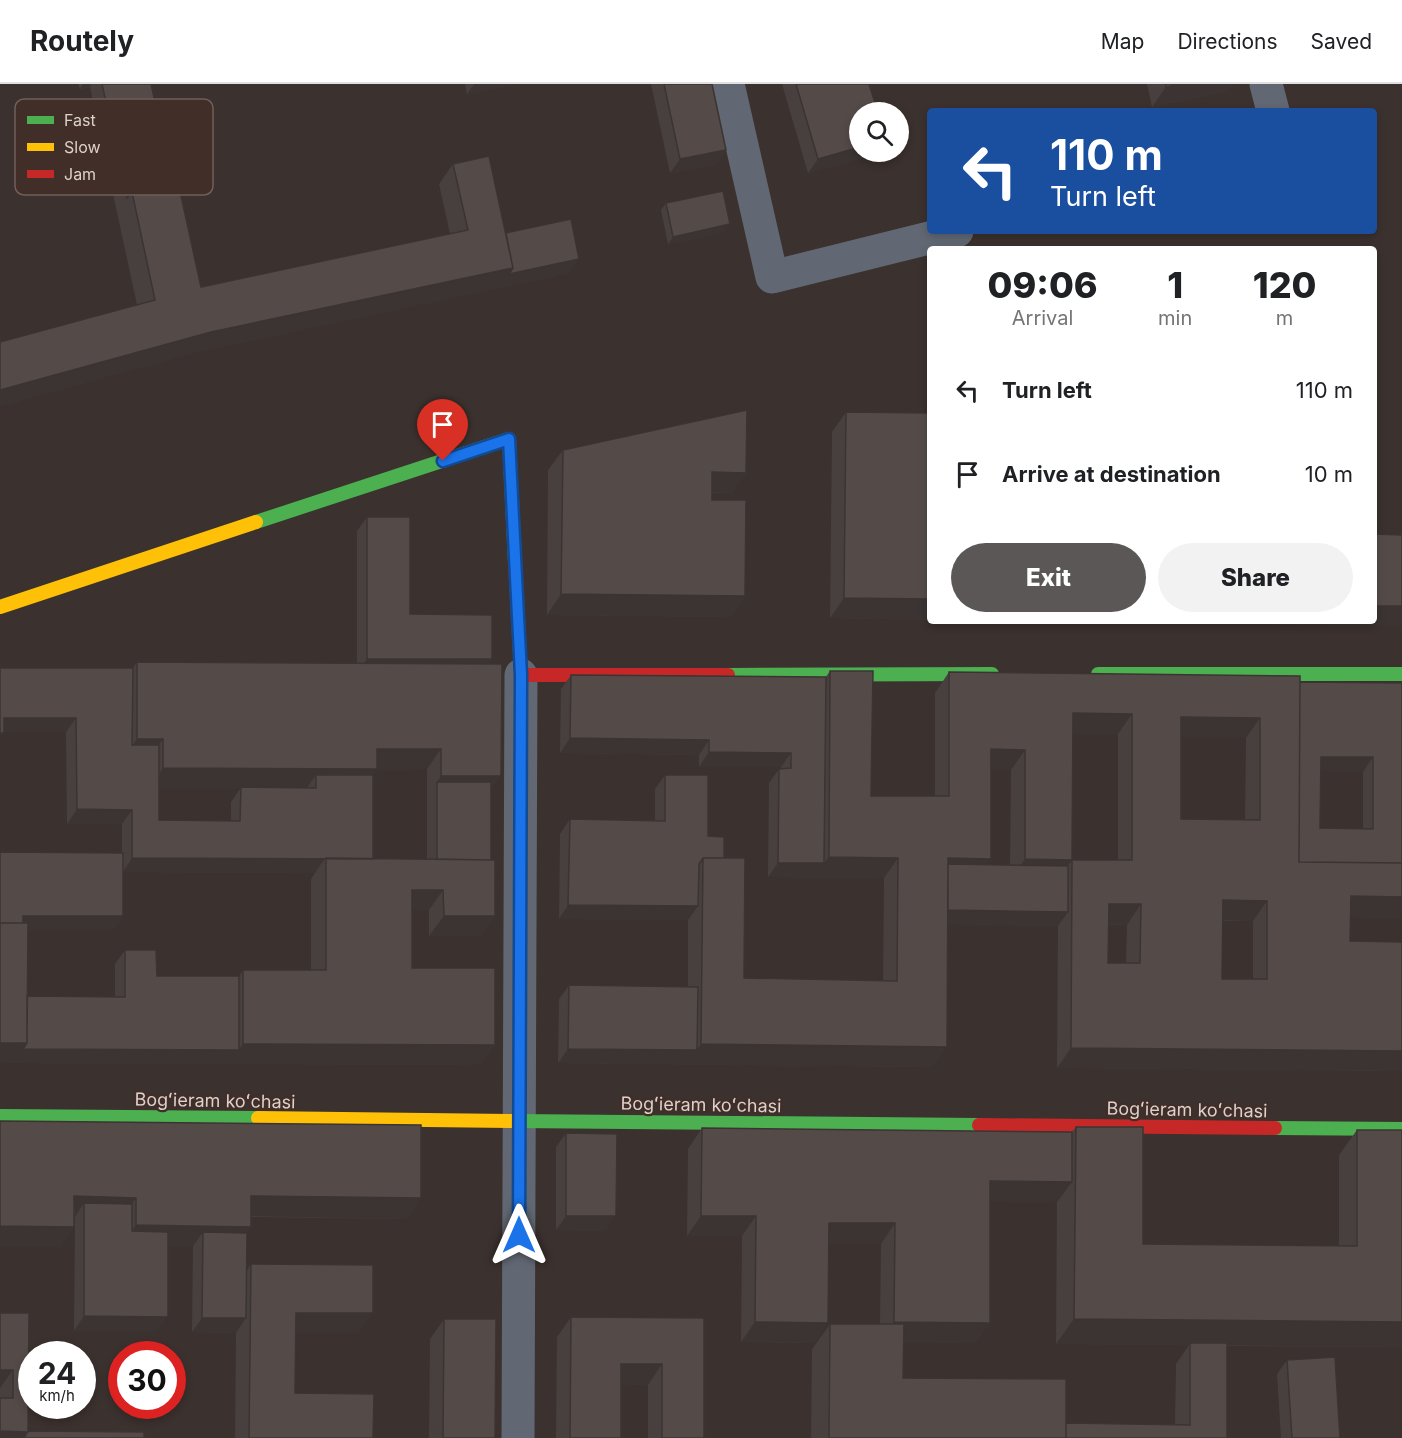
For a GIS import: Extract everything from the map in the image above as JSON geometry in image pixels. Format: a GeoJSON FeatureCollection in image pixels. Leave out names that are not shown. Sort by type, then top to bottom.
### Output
{"type":"FeatureCollection","features":[{"type":"Feature","properties":{"kind":"street"},"geometry":{"type":"LineString","coordinates":[[728,84],[772,276],[945,234]]}},
{"type":"Feature","properties":{"kind":"street"},"geometry":{"type":"LineString","coordinates":[[1266,84],[1272,108]]}},
{"type":"Feature","properties":{"kind":"street"},"geometry":{"type":"LineString","coordinates":[[0,607],[509,439],[521,675],[518,1438]]}},
{"type":"Feature","properties":{"kind":"street"},"geometry":{"type":"LineString","coordinates":[[521,675],[1009,674]]}},
{"type":"Feature","properties":{"kind":"street"},"geometry":{"type":"LineString","coordinates":[[1081,674],[1402,674]]}},
{"type":"Feature","properties":{"kind":"street","name":"Bogʻieram koʻchasi"},"geometry":{"type":"LineString","coordinates":[[0,1116],[1402,1130]]}},
{"type":"Feature","properties":{"kind":"building"},"geometry":{"type":"Polygon","coordinates":[[[102,84],[151,84],[154,99],[105,99],[102,84]]]}},
{"type":"Feature","properties":{"kind":"building"},"geometry":{"type":"Polygon","coordinates":[[[664,84],[712,84],[726,150],[680,159],[664,84]]]}},
{"type":"Feature","properties":{"kind":"building"},"geometry":{"type":"Polygon","coordinates":[[[796,84],[869,84],[875,102],[849,102],[849,150],[818,159],[796,84]]]}},
{"type":"Feature","properties":{"kind":"building"},"geometry":{"type":"Polygon","coordinates":[[[489,156],[513,268],[211,332],[0,390],[0,342],[155,300],[133,195],[181,195],[201,287],[468,230],[453,164],[489,156]]]}},
{"type":"Feature","properties":{"kind":"building"},"geometry":{"type":"Polygon","coordinates":[[[723,191],[730,224],[673,237],[666,203],[723,191]]]}},
{"type":"Feature","properties":{"kind":"building"},"geometry":{"type":"Polygon","coordinates":[[[571,219],[579,259],[509,274],[513,268],[506,233],[571,219]]]}},
{"type":"Feature","properties":{"kind":"building"},"geometry":{"type":"Polygon","coordinates":[[[747,410],[746,473],[712,472],[712,500],[746,500],[745,596],[561,594],[563,450],[747,410]]]}},
{"type":"Feature","properties":{"kind":"building"},"geometry":{"type":"Polygon","coordinates":[[[846,412],[927,413],[927,599],[844,598],[846,412]]]}},
{"type":"Feature","properties":{"kind":"building"},"geometry":{"type":"Polygon","coordinates":[[[367,517],[410,517],[410,614],[492,615],[492,659],[367,659],[367,517]]]}},
{"type":"Feature","properties":{"kind":"building"},"geometry":{"type":"Polygon","coordinates":[[[1377,534],[1402,535],[1402,606],[1377,606],[1377,534]]]}},
{"type":"Feature","properties":{"kind":"building"},"geometry":{"type":"Polygon","coordinates":[[[137,662],[502,664],[501,776],[441,776],[441,749],[377,749],[377,769],[163,768],[163,739],[137,739],[137,662]]]}},
{"type":"Feature","properties":{"kind":"building"},"geometry":{"type":"Polygon","coordinates":[[[0,668],[133,668],[132,745],[159,745],[159,820],[240,821],[241,787],[316,788],[316,775],[373,775],[373,859],[132,858],[132,810],[77,809],[76,718],[4,718],[4,733],[0,733],[0,668]]]}},
{"type":"Feature","properties":{"kind":"building"},"geometry":{"type":"Polygon","coordinates":[[[830,671],[873,671],[871,796],[949,796],[949,672],[1300,676],[1299,862],[1402,863],[1402,897],[1351,896],[1350,941],[1402,942],[1402,1051],[1071,1048],[1072,860],[1025,859],[1025,750],[991,749],[991,859],[948,858],[947,1047],[701,1044],[703,858],[745,858],[744,978],[897,981],[898,858],[829,857],[830,671]],[[1073,713],[1072,860],[1132,860],[1132,714],[1073,713]],[[1181,717],[1181,819],[1260,820],[1260,718],[1181,717]],[[1223,900],[1222,979],[1267,979],[1267,901],[1223,900]],[[1109,904],[1108,963],[1140,963],[1141,904],[1109,904]]]}},
{"type":"Feature","properties":{"kind":"building"},"geometry":{"type":"Polygon","coordinates":[[[571,675],[826,677],[824,863],[778,863],[779,769],[791,768],[791,753],[709,752],[709,740],[570,738],[571,675]]]}},
{"type":"Feature","properties":{"kind":"building"},"geometry":{"type":"Polygon","coordinates":[[[1300,682],[1402,683],[1402,863],[1299,862],[1300,682]],[[1321,757],[1320,828],[1373,829],[1373,757],[1321,757]]]}},
{"type":"Feature","properties":{"kind":"building"},"geometry":{"type":"Polygon","coordinates":[[[665,775],[708,775],[708,836],[724,837],[724,858],[703,858],[699,864],[698,906],[568,905],[570,819],[665,821],[665,775]]]}},
{"type":"Feature","properties":{"kind":"building"},"geometry":{"type":"Polygon","coordinates":[[[437,782],[491,782],[491,860],[437,859],[437,782]]]}},
{"type":"Feature","properties":{"kind":"building"},"geometry":{"type":"Polygon","coordinates":[[[0,852],[123,853],[123,916],[23,916],[23,923],[0,923],[0,852]]]}},
{"type":"Feature","properties":{"kind":"building"},"geometry":{"type":"Polygon","coordinates":[[[326,858],[495,860],[495,916],[444,916],[443,890],[412,890],[412,968],[495,968],[495,1045],[243,1044],[243,970],[326,970],[326,858]]]}},
{"type":"Feature","properties":{"kind":"building"},"geometry":{"type":"Polygon","coordinates":[[[948,864],[1068,866],[1068,912],[948,910],[948,864]]]}},
{"type":"Feature","properties":{"kind":"building"},"geometry":{"type":"Polygon","coordinates":[[[0,923],[28,923],[27,1043],[0,1043],[0,923]]]}},
{"type":"Feature","properties":{"kind":"building"},"geometry":{"type":"Polygon","coordinates":[[[125,950],[156,950],[157,976],[239,976],[239,1050],[23,1049],[27,1043],[27,996],[125,997],[125,950]]]}},
{"type":"Feature","properties":{"kind":"building"},"geometry":{"type":"Polygon","coordinates":[[[569,985],[698,987],[697,1050],[568,1049],[569,985]]]}},
{"type":"Feature","properties":{"kind":"building"},"geometry":{"type":"Polygon","coordinates":[[[0,1121],[421,1125],[421,1198],[251,1196],[251,1227],[136,1225],[136,1198],[74,1196],[74,1227],[0,1226],[0,1121]]]}},
{"type":"Feature","properties":{"kind":"building"},"geometry":{"type":"Polygon","coordinates":[[[1076,1127],[1143,1127],[1143,1244],[1357,1246],[1357,1130],[1402,1130],[1402,1322],[1074,1319],[1076,1127]]]}},
{"type":"Feature","properties":{"kind":"building"},"geometry":{"type":"Polygon","coordinates":[[[702,1128],[1072,1132],[1072,1182],[990,1181],[990,1323],[894,1322],[895,1223],[829,1223],[828,1323],[755,1322],[756,1216],[701,1216],[702,1128]]]}},
{"type":"Feature","properties":{"kind":"building"},"geometry":{"type":"Polygon","coordinates":[[[566,1133],[617,1134],[616,1216],[566,1216],[566,1133]]]}},
{"type":"Feature","properties":{"kind":"building"},"geometry":{"type":"Polygon","coordinates":[[[84,1203],[132,1204],[132,1231],[168,1232],[168,1317],[84,1316],[84,1203]]]}},
{"type":"Feature","properties":{"kind":"building"},"geometry":{"type":"Polygon","coordinates":[[[203,1232],[247,1233],[246,1318],[202,1318],[203,1232]]]}},
{"type":"Feature","properties":{"kind":"building"},"geometry":{"type":"Polygon","coordinates":[[[251,1264],[373,1265],[373,1313],[296,1313],[295,1393],[374,1394],[373,1438],[249,1438],[251,1264]]]}},
{"type":"Feature","properties":{"kind":"building"},"geometry":{"type":"Polygon","coordinates":[[[0,1313],[29,1313],[29,1341],[18,1341],[18,1419],[28,1419],[28,1432],[0,1431],[0,1398],[13,1398],[13,1370],[0,1370],[0,1313]]]}},
{"type":"Feature","properties":{"kind":"building"},"geometry":{"type":"Polygon","coordinates":[[[571,1317],[704,1318],[704,1438],[662,1438],[662,1364],[621,1364],[621,1438],[570,1438],[571,1317]]]}},
{"type":"Feature","properties":{"kind":"building"},"geometry":{"type":"Polygon","coordinates":[[[444,1319],[496,1319],[495,1438],[443,1438],[444,1319]]]}},
{"type":"Feature","properties":{"kind":"building"},"geometry":{"type":"Polygon","coordinates":[[[830,1324],[904,1324],[903,1378],[1066,1379],[1066,1438],[829,1438],[830,1324]]]}},
{"type":"Feature","properties":{"kind":"building"},"geometry":{"type":"Polygon","coordinates":[[[1190,1343],[1227,1343],[1227,1438],[1066,1438],[1066,1423],[1190,1425],[1190,1343]]]}},
{"type":"Feature","properties":{"kind":"building"},"geometry":{"type":"Polygon","coordinates":[[[1335,1357],[1340,1438],[1292,1438],[1287,1360],[1335,1357]]]}},
{"type":"Feature","properties":{"kind":"building"},"geometry":{"type":"Polygon","coordinates":[[[28,1431],[144,1432],[144,1438],[24,1438],[28,1431]]]}},
{"type":"Feature","properties":{"kind":"traffic: fast"},"geometry":{"type":"LineString","coordinates":[[256,522],[509,439],[515,562]]}},
{"type":"Feature","properties":{"kind":"traffic: fast"},"geometry":{"type":"LineString","coordinates":[[728,675],[992,674]]}},
{"type":"Feature","properties":{"kind":"traffic: fast"},"geometry":{"type":"LineString","coordinates":[[1098,674],[1402,674]]}},
{"type":"Feature","properties":{"kind":"traffic: fast"},"geometry":{"type":"LineString","coordinates":[[0,1116],[258,1118]]}},
{"type":"Feature","properties":{"kind":"traffic: fast"},"geometry":{"type":"LineString","coordinates":[[516,1121],[979,1125]]}},
{"type":"Feature","properties":{"kind":"traffic: fast"},"geometry":{"type":"LineString","coordinates":[[1275,1128],[1402,1129]]}},
{"type":"Feature","properties":{"kind":"traffic: slow"},"geometry":{"type":"LineString","coordinates":[[0,607],[256,522]]}},
{"type":"Feature","properties":{"kind":"traffic: slow"},"geometry":{"type":"LineString","coordinates":[[258,1118],[516,1121]]}},
{"type":"Feature","properties":{"kind":"traffic: jam"},"geometry":{"type":"LineString","coordinates":[[515,562],[521,675],[728,675]]}},
{"type":"Feature","properties":{"kind":"traffic: jam"},"geometry":{"type":"LineString","coordinates":[[979,1125],[1275,1128]]}},
{"type":"Feature","properties":{"kind":"route"},"geometry":{"type":"LineString","coordinates":[[443,461],[509,439],[521,675],[519,1235]]}}]}
